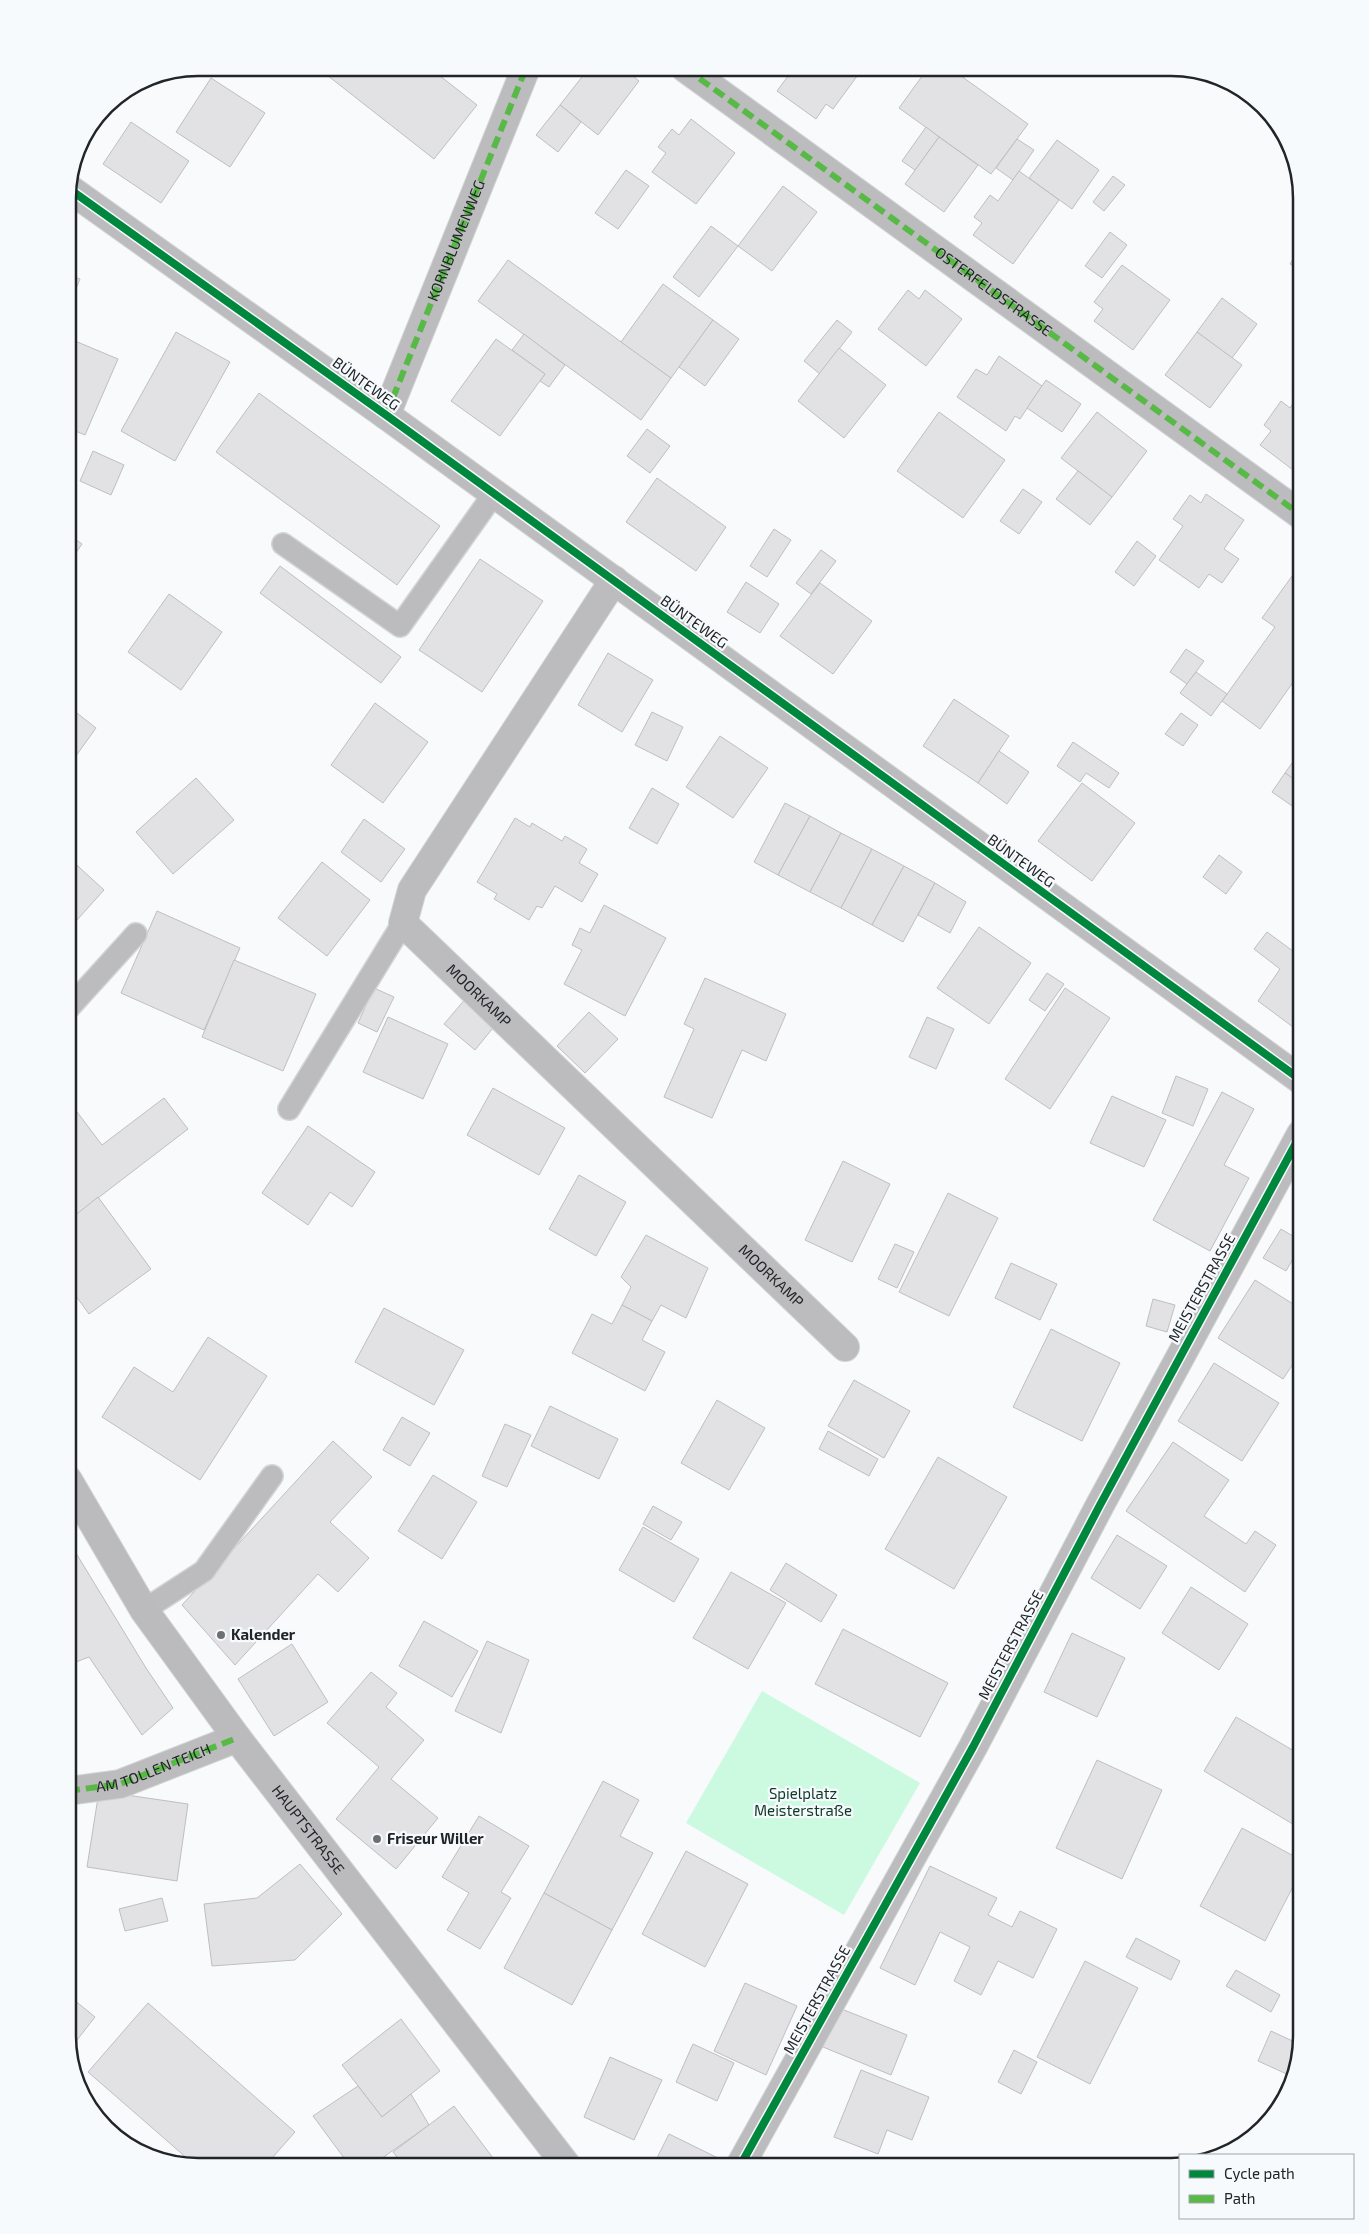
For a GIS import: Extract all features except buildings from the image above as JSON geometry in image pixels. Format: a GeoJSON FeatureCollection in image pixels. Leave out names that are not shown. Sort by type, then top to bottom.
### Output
{"type":"FeatureCollection","features":[{"type":"Feature","properties":{"kind":"street","name":"KORNBLUMENWEG"},"geometry":{"type":"LineString","coordinates":[[386,415],[523,76]]}},
{"type":"Feature","properties":{"kind":"street","name":"OSTERFELDSTRASSE"},"geometry":{"type":"LineString","coordinates":[[697,77],[1293,509]]}},
{"type":"Feature","properties":{"kind":"street","name":"BÜNTEWEG"},"geometry":{"type":"LineString","coordinates":[[77,194],[386,415],[1293,1073]]}},
{"type":"Feature","properties":{"kind":"street"},"geometry":{"type":"LineString","coordinates":[[403,923],[412,890],[614,580]]}},
{"type":"Feature","properties":{"kind":"street","name":"MOORKAMP"},"geometry":{"type":"LineString","coordinates":[[403,923],[845,1347]]}},
{"type":"Feature","properties":{"kind":"street","name":"MEISTERSTRASSE"},"geometry":{"type":"LineString","coordinates":[[745,2158],[973,1747],[1104,1497],[1293,1150]]}},
{"type":"Feature","properties":{"kind":"street","name":"HAUPTSTRASSE"},"geometry":{"type":"LineString","coordinates":[[76,1494],[144,1610],[237,1738],[560,2157]]}},
{"type":"Feature","properties":{"kind":"street","name":"AM TOLLEN TEICH"},"geometry":{"type":"LineString","coordinates":[[76,1790],[120,1784],[237,1738]]}},
{"type":"Feature","properties":{"kind":"lane"},"geometry":{"type":"LineString","coordinates":[[283,544],[400,626],[494,495]]}},
{"type":"Feature","properties":{"kind":"lane"},"geometry":{"type":"LineString","coordinates":[[289,1109],[403,923]]}},
{"type":"Feature","properties":{"kind":"lane"},"geometry":{"type":"LineString","coordinates":[[77,1000],[136,934]]}},
{"type":"Feature","properties":{"kind":"lane"},"geometry":{"type":"LineString","coordinates":[[144,1610],[204,1571],[272,1476]]}},
{"type":"Feature","properties":{"kind":"green space","name":"Spielplatz Meisterstraße"},"geometry":{"type":"Polygon","coordinates":[[[762,1691],[920,1783],[844,1915],[686,1823],[762,1691]]]}},
{"type":"Feature","properties":{"kind":"marked path"},"geometry":{"type":"LineString","coordinates":[[386,415],[523,76]]}},
{"type":"Feature","properties":{"kind":"marked path"},"geometry":{"type":"LineString","coordinates":[[697,77],[1293,509]]}},
{"type":"Feature","properties":{"kind":"marked path"},"geometry":{"type":"LineString","coordinates":[[76,1790],[120,1784],[237,1738]]}},
{"type":"Feature","properties":{"kind":"cycle path"},"geometry":{"type":"LineString","coordinates":[[77,194],[386,415],[1293,1074]]}},
{"type":"Feature","properties":{"kind":"cycle path"},"geometry":{"type":"LineString","coordinates":[[745,2158],[973,1747],[1100,1505],[1293,1149]]}},
{"type":"Feature","properties":{"kind":"place","name":"Kalender"},"geometry":{"type":"Point","coordinates":[221,1635]}},
{"type":"Feature","properties":{"kind":"place","name":"Friseur Willer"},"geometry":{"type":"Point","coordinates":[377,1839]}}]}
